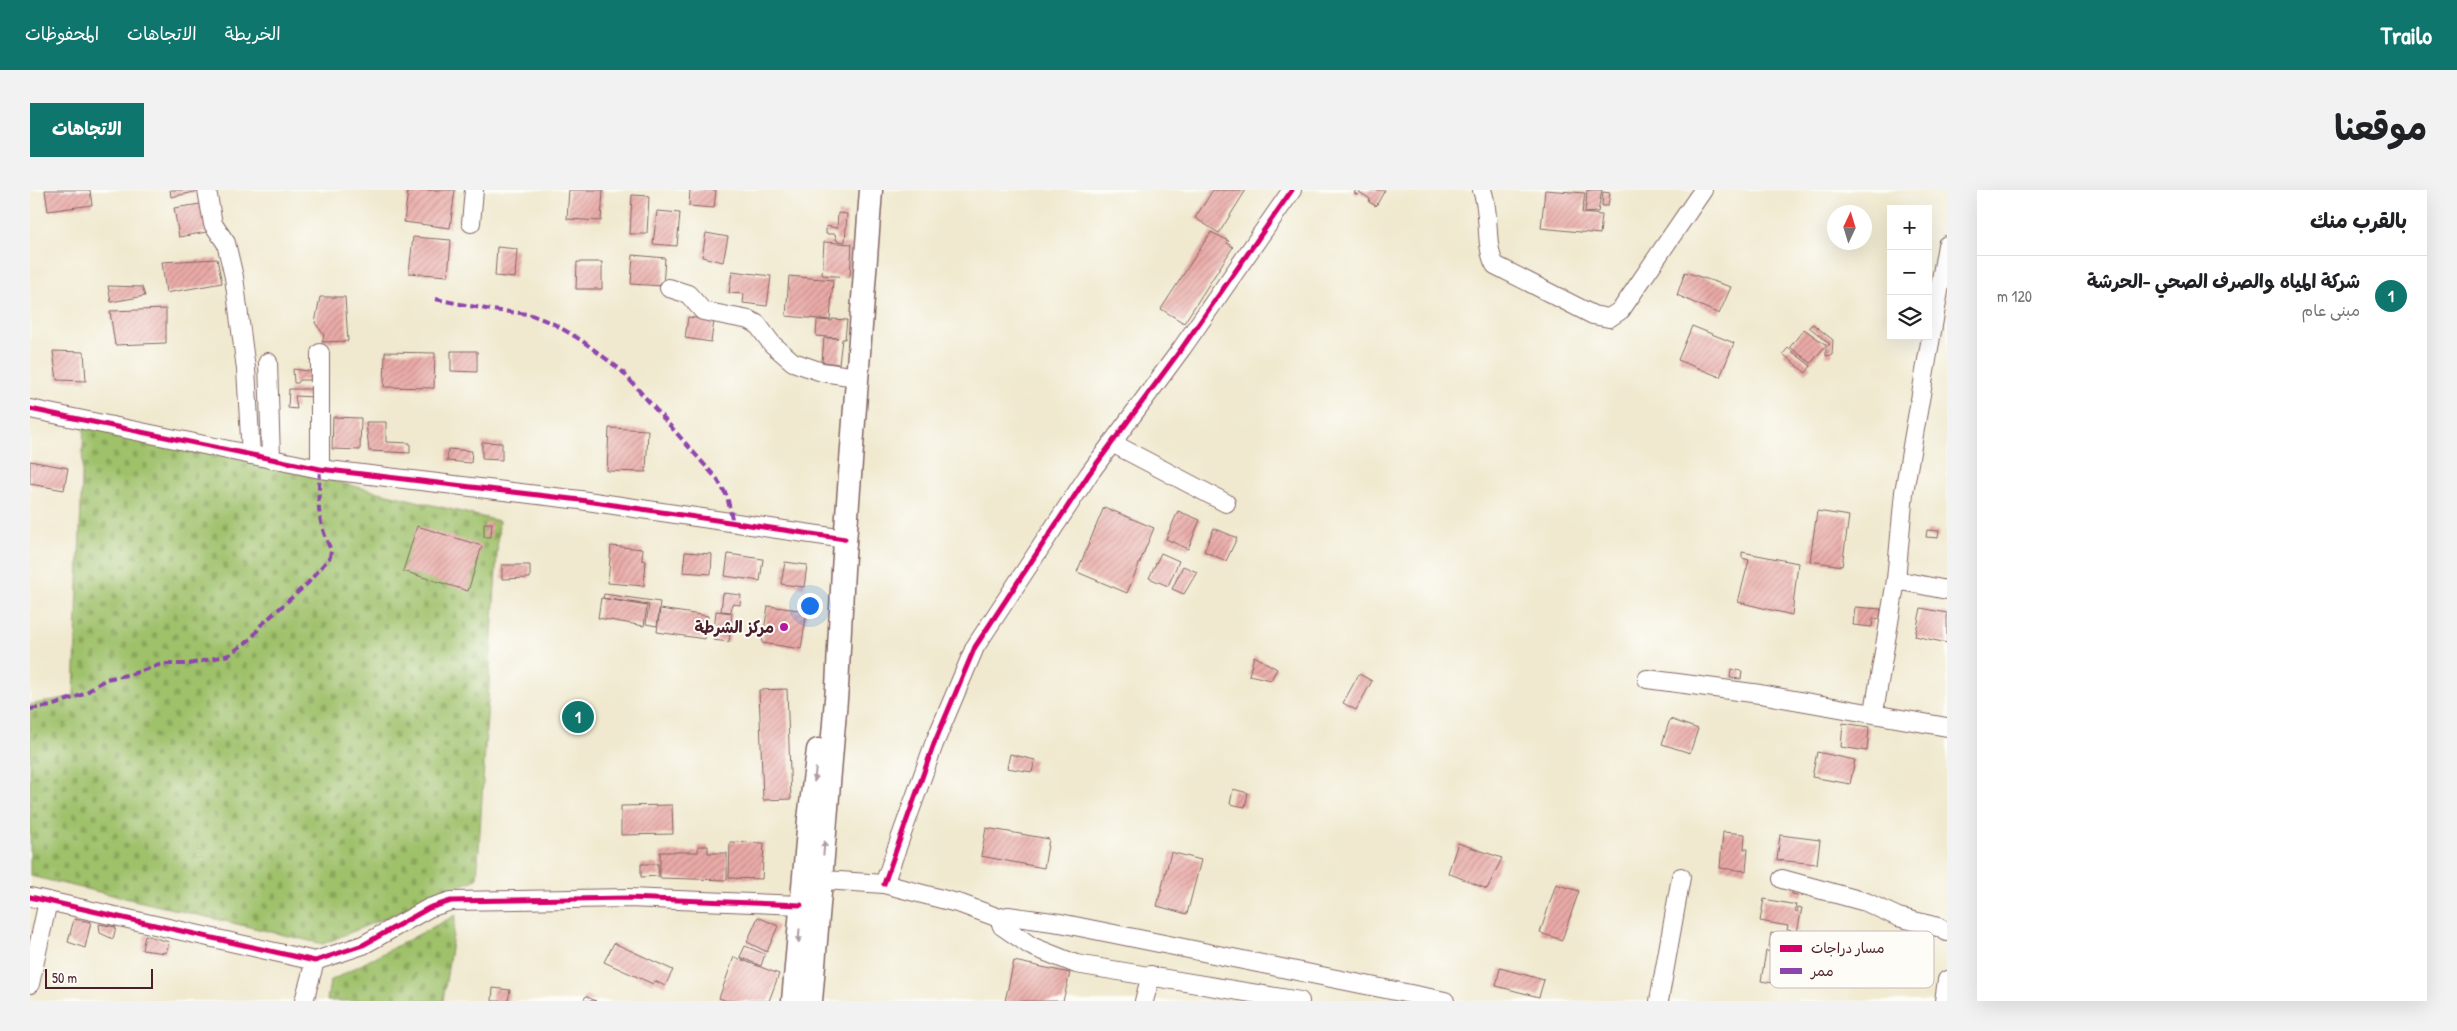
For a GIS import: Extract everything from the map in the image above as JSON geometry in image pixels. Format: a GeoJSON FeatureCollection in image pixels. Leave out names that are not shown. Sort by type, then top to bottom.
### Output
{"type":"FeatureCollection","features":[{"type":"Feature","properties":{"kind":"main road"},"geometry":{"type":"LineString","coordinates":[[811,1001],[812,879],[838,671],[842,570],[857,377],[867,191]]}},
{"type":"Feature","properties":{"kind":"main road"},"geometry":{"type":"LineString","coordinates":[[793,1001],[801,905],[812,879]]}},
{"type":"Feature","properties":{"kind":"street"},"geometry":{"type":"LineString","coordinates":[[207,190],[214,227],[226,243],[234,277],[246,369],[250,455]]}},
{"type":"Feature","properties":{"kind":"street"},"geometry":{"type":"LineString","coordinates":[[471,223],[474,190]]}},
{"type":"Feature","properties":{"kind":"street"},"geometry":{"type":"LineString","coordinates":[[884,884],[934,744],[975,647],[1089,474],[1182,348],[1292,190]]}},
{"type":"Feature","properties":{"kind":"street"},"geometry":{"type":"LineString","coordinates":[[1482,190],[1488,204],[1491,254],[1495,265],[1602,318],[1609,318],[1621,310],[1702,190]]}},
{"type":"Feature","properties":{"kind":"street"},"geometry":{"type":"LineString","coordinates":[[1874,712],[1896,580],[1904,492],[1947,244]]}},
{"type":"Feature","properties":{"kind":"street"},"geometry":{"type":"LineString","coordinates":[[669,288],[688,294],[703,311],[749,320],[757,324],[772,344],[793,362],[822,372],[857,377]]}},
{"type":"Feature","properties":{"kind":"street"},"geometry":{"type":"LineString","coordinates":[[320,353],[320,469]]}},
{"type":"Feature","properties":{"kind":"street"},"geometry":{"type":"LineString","coordinates":[[268,362],[271,459]]}},
{"type":"Feature","properties":{"kind":"street"},"geometry":{"type":"LineString","coordinates":[[30,409],[320,469],[580,500],[845,539]]}},
{"type":"Feature","properties":{"kind":"street"},"geometry":{"type":"LineString","coordinates":[[1112,443],[1226,502]]}},
{"type":"Feature","properties":{"kind":"street"},"geometry":{"type":"LineString","coordinates":[[1896,580],[1947,590]]}},
{"type":"Feature","properties":{"kind":"street"},"geometry":{"type":"LineString","coordinates":[[1646,679],[1874,712],[1947,727]]}},
{"type":"Feature","properties":{"kind":"street"},"geometry":{"type":"LineString","coordinates":[[1659,1001],[1682,877]]}},
{"type":"Feature","properties":{"kind":"street"},"geometry":{"type":"LineString","coordinates":[[812,879],[884,884],[962,904],[999,918],[1008,916],[1060,923],[1411,998],[1445,1001]]}},
{"type":"Feature","properties":{"kind":"street"},"geometry":{"type":"LineString","coordinates":[[1782,879],[1866,902],[1898,917],[1938,927],[1947,932]]}},
{"type":"Feature","properties":{"kind":"street"},"geometry":{"type":"LineString","coordinates":[[30,897],[315,961],[356,948],[428,908],[451,901],[628,898],[801,905]]}},
{"type":"Feature","properties":{"kind":"street"},"geometry":{"type":"LineString","coordinates":[[30,984],[48,901]]}},
{"type":"Feature","properties":{"kind":"street"},"geometry":{"type":"LineString","coordinates":[[999,918],[1002,926],[1014,936],[1056,957],[1076,964],[1300,1001]]}},
{"type":"Feature","properties":{"kind":"street"},"geometry":{"type":"LineString","coordinates":[[304,1001],[315,961]]}},
{"type":"Feature","properties":{"kind":"street"},"geometry":{"type":"LineString","coordinates":[[1144,1001],[1151,975]]}},
{"type":"Feature","properties":{"kind":"street"},"geometry":{"type":"LineString","coordinates":[[1944,1001],[1947,980]]}},
{"type":"Feature","properties":{"kind":"green space"},"geometry":{"type":"Polygon","coordinates":[[[84,421],[499,521],[477,879],[323,944],[30,876],[30,705],[74,696],[84,421]]]}},
{"type":"Feature","properties":{"kind":"green space"},"geometry":{"type":"Polygon","coordinates":[[[456,915],[443,1001],[327,1001],[330,981],[456,915]]]}},
{"type":"Feature","properties":{"kind":"building"},"geometry":{"type":"Polygon","coordinates":[[[45,190],[90,190],[92,205],[48,211],[45,190]]]}},
{"type":"Feature","properties":{"kind":"building"},"geometry":{"type":"Polygon","coordinates":[[[170,190],[199,190],[199,191],[171,197],[170,190]]]}},
{"type":"Feature","properties":{"kind":"building"},"geometry":{"type":"Polygon","coordinates":[[[408,190],[455,190],[450,228],[404,222],[408,190]]]}},
{"type":"Feature","properties":{"kind":"building"},"geometry":{"type":"Polygon","coordinates":[[[569,190],[603,190],[601,221],[567,219],[569,190]]]}},
{"type":"Feature","properties":{"kind":"building"},"geometry":{"type":"Polygon","coordinates":[[[690,190],[716,190],[714,208],[689,206],[690,190]]]}},
{"type":"Feature","properties":{"kind":"building"},"geometry":{"type":"Polygon","coordinates":[[[1213,190],[1246,190],[1219,233],[1195,218],[1213,190]]]}},
{"type":"Feature","properties":{"kind":"building"},"geometry":{"type":"Polygon","coordinates":[[[1356,190],[1385,190],[1376,206],[1369,202],[1370,199],[1359,192],[1358,195],[1354,193],[1356,190]]]}},
{"type":"Feature","properties":{"kind":"building"},"geometry":{"type":"Polygon","coordinates":[[[1545,190],[1585,193],[1582,213],[1602,215],[1600,234],[1541,228],[1545,190]]]}},
{"type":"Feature","properties":{"kind":"building"},"geometry":{"type":"Polygon","coordinates":[[[1587,190],[1602,190],[1598,212],[1585,213],[1587,190]]]}},
{"type":"Feature","properties":{"kind":"building"},"geometry":{"type":"Polygon","coordinates":[[[1603,192],[1610,193],[1608,206],[1602,206],[1603,192]]]}},
{"type":"Feature","properties":{"kind":"building"},"geometry":{"type":"Polygon","coordinates":[[[632,195],[649,196],[647,234],[630,234],[632,195]]]}},
{"type":"Feature","properties":{"kind":"building"},"geometry":{"type":"Polygon","coordinates":[[[207,203],[212,231],[179,237],[174,208],[207,203]]]}},
{"type":"Feature","properties":{"kind":"building"},"geometry":{"type":"Polygon","coordinates":[[[657,211],[680,213],[677,246],[653,244],[657,211]]]}},
{"type":"Feature","properties":{"kind":"building"},"geometry":{"type":"Polygon","coordinates":[[[838,213],[847,214],[845,242],[837,241],[835,234],[826,234],[826,226],[837,228],[838,213]]]}},
{"type":"Feature","properties":{"kind":"building"},"geometry":{"type":"Polygon","coordinates":[[[1211,232],[1229,241],[1227,243],[1233,247],[1184,323],[1161,309],[1211,232]]]}},
{"type":"Feature","properties":{"kind":"building"},"geometry":{"type":"Polygon","coordinates":[[[706,233],[728,237],[723,262],[702,257],[706,233]]]}},
{"type":"Feature","properties":{"kind":"building"},"geometry":{"type":"Polygon","coordinates":[[[413,237],[451,240],[448,276],[409,273],[413,237]]]}},
{"type":"Feature","properties":{"kind":"building"},"geometry":{"type":"Polygon","coordinates":[[[824,242],[852,244],[850,277],[822,275],[824,242]]]}},
{"type":"Feature","properties":{"kind":"building"},"geometry":{"type":"Polygon","coordinates":[[[497,247],[517,249],[515,278],[495,276],[497,247]]]}},
{"type":"Feature","properties":{"kind":"building"},"geometry":{"type":"Polygon","coordinates":[[[633,255],[665,258],[663,286],[631,284],[633,255]]]}},
{"type":"Feature","properties":{"kind":"building"},"geometry":{"type":"Polygon","coordinates":[[[217,259],[222,283],[166,293],[162,262],[217,259]]]}},
{"type":"Feature","properties":{"kind":"building"},"geometry":{"type":"Polygon","coordinates":[[[577,262],[602,262],[602,289],[576,289],[577,262]]]}},
{"type":"Feature","properties":{"kind":"building"},"geometry":{"type":"Polygon","coordinates":[[[732,271],[771,276],[767,306],[743,303],[744,294],[729,293],[732,271]]]}},
{"type":"Feature","properties":{"kind":"building"},"geometry":{"type":"Polygon","coordinates":[[[1685,272],[1731,287],[1719,314],[1677,295],[1685,272]]]}},
{"type":"Feature","properties":{"kind":"building"},"geometry":{"type":"Polygon","coordinates":[[[789,276],[833,280],[830,320],[786,316],[789,276]]]}},
{"type":"Feature","properties":{"kind":"building"},"geometry":{"type":"Polygon","coordinates":[[[108,286],[142,287],[145,296],[111,302],[108,286]]]}},
{"type":"Feature","properties":{"kind":"building"},"geometry":{"type":"Polygon","coordinates":[[[320,297],[345,297],[348,341],[322,342],[324,335],[315,323],[320,297]]]}},
{"type":"Feature","properties":{"kind":"building"},"geometry":{"type":"Polygon","coordinates":[[[166,309],[166,343],[115,345],[110,311],[166,309]]]}},
{"type":"Feature","properties":{"kind":"building"},"geometry":{"type":"Polygon","coordinates":[[[688,317],[714,321],[711,342],[685,338],[688,317]]]}},
{"type":"Feature","properties":{"kind":"building"},"geometry":{"type":"Polygon","coordinates":[[[832,319],[847,320],[845,339],[842,339],[839,364],[822,362],[824,338],[838,338],[816,336],[817,320],[832,321],[832,319]]]}},
{"type":"Feature","properties":{"kind":"building"},"geometry":{"type":"Polygon","coordinates":[[[1813,324],[1833,340],[1832,355],[1826,356],[1826,347],[1830,344],[1809,327],[1813,324]]]}},
{"type":"Feature","properties":{"kind":"building"},"geometry":{"type":"Polygon","coordinates":[[[1692,326],[1734,343],[1720,377],[1678,360],[1692,326]]]}},
{"type":"Feature","properties":{"kind":"building"},"geometry":{"type":"Polygon","coordinates":[[[1804,329],[1826,345],[1811,363],[1790,347],[1804,329]]]}},
{"type":"Feature","properties":{"kind":"building"},"geometry":{"type":"Polygon","coordinates":[[[1788,348],[1811,366],[1806,373],[1783,354],[1788,348]]]}},
{"type":"Feature","properties":{"kind":"building"},"geometry":{"type":"Polygon","coordinates":[[[53,351],[84,352],[86,381],[57,380],[53,351]]]}},
{"type":"Feature","properties":{"kind":"building"},"geometry":{"type":"Polygon","coordinates":[[[451,351],[477,351],[477,372],[451,371],[451,351]]]}},
{"type":"Feature","properties":{"kind":"building"},"geometry":{"type":"Polygon","coordinates":[[[385,352],[435,353],[434,388],[384,387],[385,352]]]}},
{"type":"Feature","properties":{"kind":"building"},"geometry":{"type":"Polygon","coordinates":[[[293,369],[316,372],[310,380],[300,380],[298,383],[294,383],[293,369]]]}},
{"type":"Feature","properties":{"kind":"building"},"geometry":{"type":"Polygon","coordinates":[[[289,389],[317,389],[315,397],[295,396],[297,409],[288,408],[289,389]]]}},
{"type":"Feature","properties":{"kind":"building"},"geometry":{"type":"Polygon","coordinates":[[[333,417],[361,418],[360,450],[332,449],[333,417]]]}},
{"type":"Feature","properties":{"kind":"building"},"geometry":{"type":"Polygon","coordinates":[[[366,422],[386,422],[386,442],[410,443],[410,453],[369,451],[366,422]]]}},
{"type":"Feature","properties":{"kind":"building"},"geometry":{"type":"Polygon","coordinates":[[[609,428],[648,430],[646,472],[607,471],[609,428]]]}},
{"type":"Feature","properties":{"kind":"building"},"geometry":{"type":"Polygon","coordinates":[[[482,442],[502,443],[502,460],[482,459],[482,442]]]}},
{"type":"Feature","properties":{"kind":"building"},"geometry":{"type":"Polygon","coordinates":[[[448,449],[472,451],[471,463],[447,461],[448,449]]]}},
{"type":"Feature","properties":{"kind":"building"},"geometry":{"type":"Polygon","coordinates":[[[30,461],[68,468],[64,490],[30,484],[30,461]]]}},
{"type":"Feature","properties":{"kind":"building"},"geometry":{"type":"Polygon","coordinates":[[[1104,507],[1154,528],[1127,593],[1077,572],[1104,507]]]}},
{"type":"Feature","properties":{"kind":"building"},"geometry":{"type":"Polygon","coordinates":[[[1178,511],[1200,520],[1188,549],[1166,539],[1178,511]]]}},
{"type":"Feature","properties":{"kind":"building"},"geometry":{"type":"Polygon","coordinates":[[[1817,511],[1849,516],[1842,566],[1810,561],[1817,511]]]}},
{"type":"Feature","properties":{"kind":"building"},"geometry":{"type":"Polygon","coordinates":[[[484,523],[492,523],[491,537],[484,537],[484,523]]]}},
{"type":"Feature","properties":{"kind":"building"},"geometry":{"type":"Polygon","coordinates":[[[417,526],[482,546],[468,591],[403,571],[417,526]]]}},
{"type":"Feature","properties":{"kind":"building"},"geometry":{"type":"Polygon","coordinates":[[[1214,528],[1237,538],[1226,561],[1204,551],[1214,528]]]}},
{"type":"Feature","properties":{"kind":"building"},"geometry":{"type":"Polygon","coordinates":[[[1927,530],[1939,531],[1938,538],[1926,537],[1927,530]]]}},
{"type":"Feature","properties":{"kind":"building"},"geometry":{"type":"Polygon","coordinates":[[[611,546],[643,549],[642,560],[646,561],[644,586],[608,583],[611,546]]]}},
{"type":"Feature","properties":{"kind":"building"},"geometry":{"type":"Polygon","coordinates":[[[685,552],[712,554],[711,574],[683,572],[685,552]]]}},
{"type":"Feature","properties":{"kind":"building"},"geometry":{"type":"Polygon","coordinates":[[[1742,552],[1798,563],[1792,615],[1738,602],[1749,560],[1742,558],[1742,552]]]}},
{"type":"Feature","properties":{"kind":"building"},"geometry":{"type":"Polygon","coordinates":[[[1161,553],[1179,561],[1168,586],[1149,578],[1161,553]]]}},
{"type":"Feature","properties":{"kind":"building"},"geometry":{"type":"Polygon","coordinates":[[[728,554],[763,559],[760,581],[725,576],[728,554]]]}},
{"type":"Feature","properties":{"kind":"building"},"geometry":{"type":"Polygon","coordinates":[[[785,562],[807,565],[804,587],[781,584],[785,562]]]}},
{"type":"Feature","properties":{"kind":"building"},"geometry":{"type":"Polygon","coordinates":[[[502,565],[530,565],[530,578],[502,579],[502,565]]]}},
{"type":"Feature","properties":{"kind":"building"},"geometry":{"type":"Polygon","coordinates":[[[1183,566],[1197,572],[1184,594],[1172,589],[1183,566]]]}},
{"type":"Feature","properties":{"kind":"building"},"geometry":{"type":"Polygon","coordinates":[[[723,593],[741,595],[740,605],[732,604],[731,612],[721,611],[723,593]]]}},
{"type":"Feature","properties":{"kind":"building"},"geometry":{"type":"Polygon","coordinates":[[[604,594],[660,602],[657,626],[646,624],[649,605],[603,598],[604,594]]]}},
{"type":"Feature","properties":{"kind":"building"},"geometry":{"type":"Polygon","coordinates":[[[601,598],[647,606],[644,626],[598,618],[601,598]]]}},
{"type":"Feature","properties":{"kind":"building","name":"مركز الشرطة"},"geometry":{"type":"Polygon","coordinates":[[[768,606],[807,611],[801,649],[762,643],[768,606]]]}},
{"type":"Feature","properties":{"kind":"building"},"geometry":{"type":"Polygon","coordinates":[[[1855,607],[1881,609],[1880,619],[1873,618],[1872,627],[1853,625],[1855,607]]]}},
{"type":"Feature","properties":{"kind":"building"},"geometry":{"type":"Polygon","coordinates":[[[1921,608],[1947,613],[1947,643],[1915,636],[1921,608]]]}},
{"type":"Feature","properties":{"kind":"building"},"geometry":{"type":"Polygon","coordinates":[[[660,609],[708,616],[705,639],[657,632],[660,609]]]}},
{"type":"Feature","properties":{"kind":"building"},"geometry":{"type":"Polygon","coordinates":[[[716,611],[732,613],[729,642],[713,640],[716,611]]]}},
{"type":"Feature","properties":{"kind":"building"},"geometry":{"type":"Polygon","coordinates":[[[1254,656],[1277,669],[1271,680],[1249,675],[1254,656]]]}},
{"type":"Feature","properties":{"kind":"building"},"geometry":{"type":"Polygon","coordinates":[[[1731,669],[1742,671],[1741,679],[1730,678],[1731,669]]]}},
{"type":"Feature","properties":{"kind":"building"},"geometry":{"type":"Polygon","coordinates":[[[1359,674],[1372,681],[1356,710],[1343,703],[1359,674]]]}},
{"type":"Feature","properties":{"kind":"building"},"geometry":{"type":"Polygon","coordinates":[[[787,689],[791,799],[763,800],[759,690],[787,689]]]}},
{"type":"Feature","properties":{"kind":"building"},"geometry":{"type":"Polygon","coordinates":[[[1670,719],[1698,729],[1690,753],[1662,744],[1670,719]]]}},
{"type":"Feature","properties":{"kind":"building"},"geometry":{"type":"Polygon","coordinates":[[[1843,723],[1869,727],[1867,751],[1841,747],[1843,723]]]}},
{"type":"Feature","properties":{"kind":"building"},"geometry":{"type":"Polygon","coordinates":[[[1817,752],[1855,760],[1850,784],[1812,777],[1817,752]]]}},
{"type":"Feature","properties":{"kind":"building"},"geometry":{"type":"Polygon","coordinates":[[[1010,754],[1035,760],[1032,772],[1007,768],[1010,754]]]}},
{"type":"Feature","properties":{"kind":"building"},"geometry":{"type":"Polygon","coordinates":[[[1233,789],[1248,793],[1245,807],[1230,804],[1233,789]]]}},
{"type":"Feature","properties":{"kind":"building"},"geometry":{"type":"Polygon","coordinates":[[[672,805],[673,834],[621,835],[621,806],[672,805]]]}},
{"type":"Feature","properties":{"kind":"building"},"geometry":{"type":"Polygon","coordinates":[[[986,828],[1049,839],[1044,868],[981,856],[986,828]]]}},
{"type":"Feature","properties":{"kind":"building"},"geometry":{"type":"Polygon","coordinates":[[[1723,832],[1745,834],[1744,849],[1748,849],[1746,871],[1720,868],[1723,832]]]}},
{"type":"Feature","properties":{"kind":"building"},"geometry":{"type":"Polygon","coordinates":[[[1780,835],[1820,840],[1817,864],[1777,860],[1780,835]]]}},
{"type":"Feature","properties":{"kind":"building"},"geometry":{"type":"Polygon","coordinates":[[[730,842],[764,843],[762,879],[729,878],[730,842]]]}},
{"type":"Feature","properties":{"kind":"building"},"geometry":{"type":"Polygon","coordinates":[[[1458,843],[1502,858],[1487,889],[1448,873],[1458,843]]]}},
{"type":"Feature","properties":{"kind":"building"},"geometry":{"type":"Polygon","coordinates":[[[698,846],[708,846],[708,853],[727,853],[727,880],[660,878],[660,852],[698,852],[698,846]]]}},
{"type":"Feature","properties":{"kind":"building"},"geometry":{"type":"Polygon","coordinates":[[[1171,852],[1201,860],[1187,914],[1157,906],[1171,852]]]}},
{"type":"Feature","properties":{"kind":"building"},"geometry":{"type":"Polygon","coordinates":[[[641,864],[658,864],[659,876],[641,877],[641,864]]]}},
{"type":"Feature","properties":{"kind":"building"},"geometry":{"type":"Polygon","coordinates":[[[1556,884],[1579,891],[1562,940],[1540,933],[1556,884]]]}},
{"type":"Feature","properties":{"kind":"building"},"geometry":{"type":"Polygon","coordinates":[[[1793,886],[1804,888],[1802,896],[1792,894],[1793,886]]]}},
{"type":"Feature","properties":{"kind":"building"},"geometry":{"type":"Polygon","coordinates":[[[1764,899],[1796,905],[1795,911],[1797,912],[1798,907],[1802,908],[1797,931],[1787,930],[1788,926],[1760,921],[1764,899]]]}},
{"type":"Feature","properties":{"kind":"building"},"geometry":{"type":"Polygon","coordinates":[[[758,917],[778,926],[767,952],[747,942],[758,917]]]}},
{"type":"Feature","properties":{"kind":"building"},"geometry":{"type":"Polygon","coordinates":[[[74,919],[91,922],[85,948],[68,942],[74,919]]]}},
{"type":"Feature","properties":{"kind":"building"},"geometry":{"type":"Polygon","coordinates":[[[99,924],[116,927],[113,939],[100,933],[99,924]]]}},
{"type":"Feature","properties":{"kind":"building"},"geometry":{"type":"Polygon","coordinates":[[[145,935],[169,942],[166,953],[142,950],[145,935]]]}},
{"type":"Feature","properties":{"kind":"building"},"geometry":{"type":"Polygon","coordinates":[[[614,943],[673,970],[665,986],[655,981],[653,984],[604,962],[614,943]]]}},
{"type":"Feature","properties":{"kind":"building"},"geometry":{"type":"Polygon","coordinates":[[[745,946],[765,954],[761,966],[740,957],[745,946]]]}},
{"type":"Feature","properties":{"kind":"building"},"geometry":{"type":"Polygon","coordinates":[[[1766,951],[1770,952],[1770,982],[1761,981],[1766,951]]]}},
{"type":"Feature","properties":{"kind":"building"},"geometry":{"type":"Polygon","coordinates":[[[734,957],[779,974],[769,1001],[727,1001],[719,998],[734,957]]]}},
{"type":"Feature","properties":{"kind":"building"},"geometry":{"type":"Polygon","coordinates":[[[1014,961],[1070,973],[1063,1001],[1005,1001],[1014,961]]]}},
{"type":"Feature","properties":{"kind":"building"},"geometry":{"type":"Polygon","coordinates":[[[1500,968],[1544,980],[1539,997],[1496,986],[1500,968]]]}},
{"type":"Feature","properties":{"kind":"building"},"geometry":{"type":"Polygon","coordinates":[[[493,988],[510,990],[508,1001],[492,1001],[493,988]]]}},
{"type":"Feature","properties":{"kind":"building"},"geometry":{"type":"Polygon","coordinates":[[[586,996],[596,1001],[583,1001],[586,996]]]}},
{"type":"Feature","properties":{"kind":"marked path"},"geometry":{"type":"LineString","coordinates":[[435,299],[491,310],[529,314],[554,324],[581,340],[621,370],[717,479],[727,496],[733,523]]}},
{"type":"Feature","properties":{"kind":"marked path"},"geometry":{"type":"LineString","coordinates":[[30,709],[51,706],[84,694],[106,679],[132,674],[162,664],[189,664],[229,655],[252,638],[261,625],[308,583],[330,557],[331,550],[320,519],[320,469]]}},
{"type":"Feature","properties":{"kind":"cycle path"},"geometry":{"type":"LineString","coordinates":[[884,884],[934,744],[975,647],[1089,474],[1182,348],[1292,190]]}},
{"type":"Feature","properties":{"kind":"cycle path"},"geometry":{"type":"LineString","coordinates":[[30,409],[320,469],[580,500],[845,539]]}},
{"type":"Feature","properties":{"kind":"cycle path"},"geometry":{"type":"LineString","coordinates":[[30,897],[315,961],[363,945],[429,908],[451,901],[628,898],[801,905]]}},
{"type":"Feature","properties":{"kind":"place","name":"مركز الشرطة"},"geometry":{"type":"Point","coordinates":[784,627]}},
{"type":"Feature","properties":{"kind":"place","name":"شركة المياه والصرف الصحي -الحرشة"},"geometry":{"type":"Point","coordinates":[578,717]}}]}
